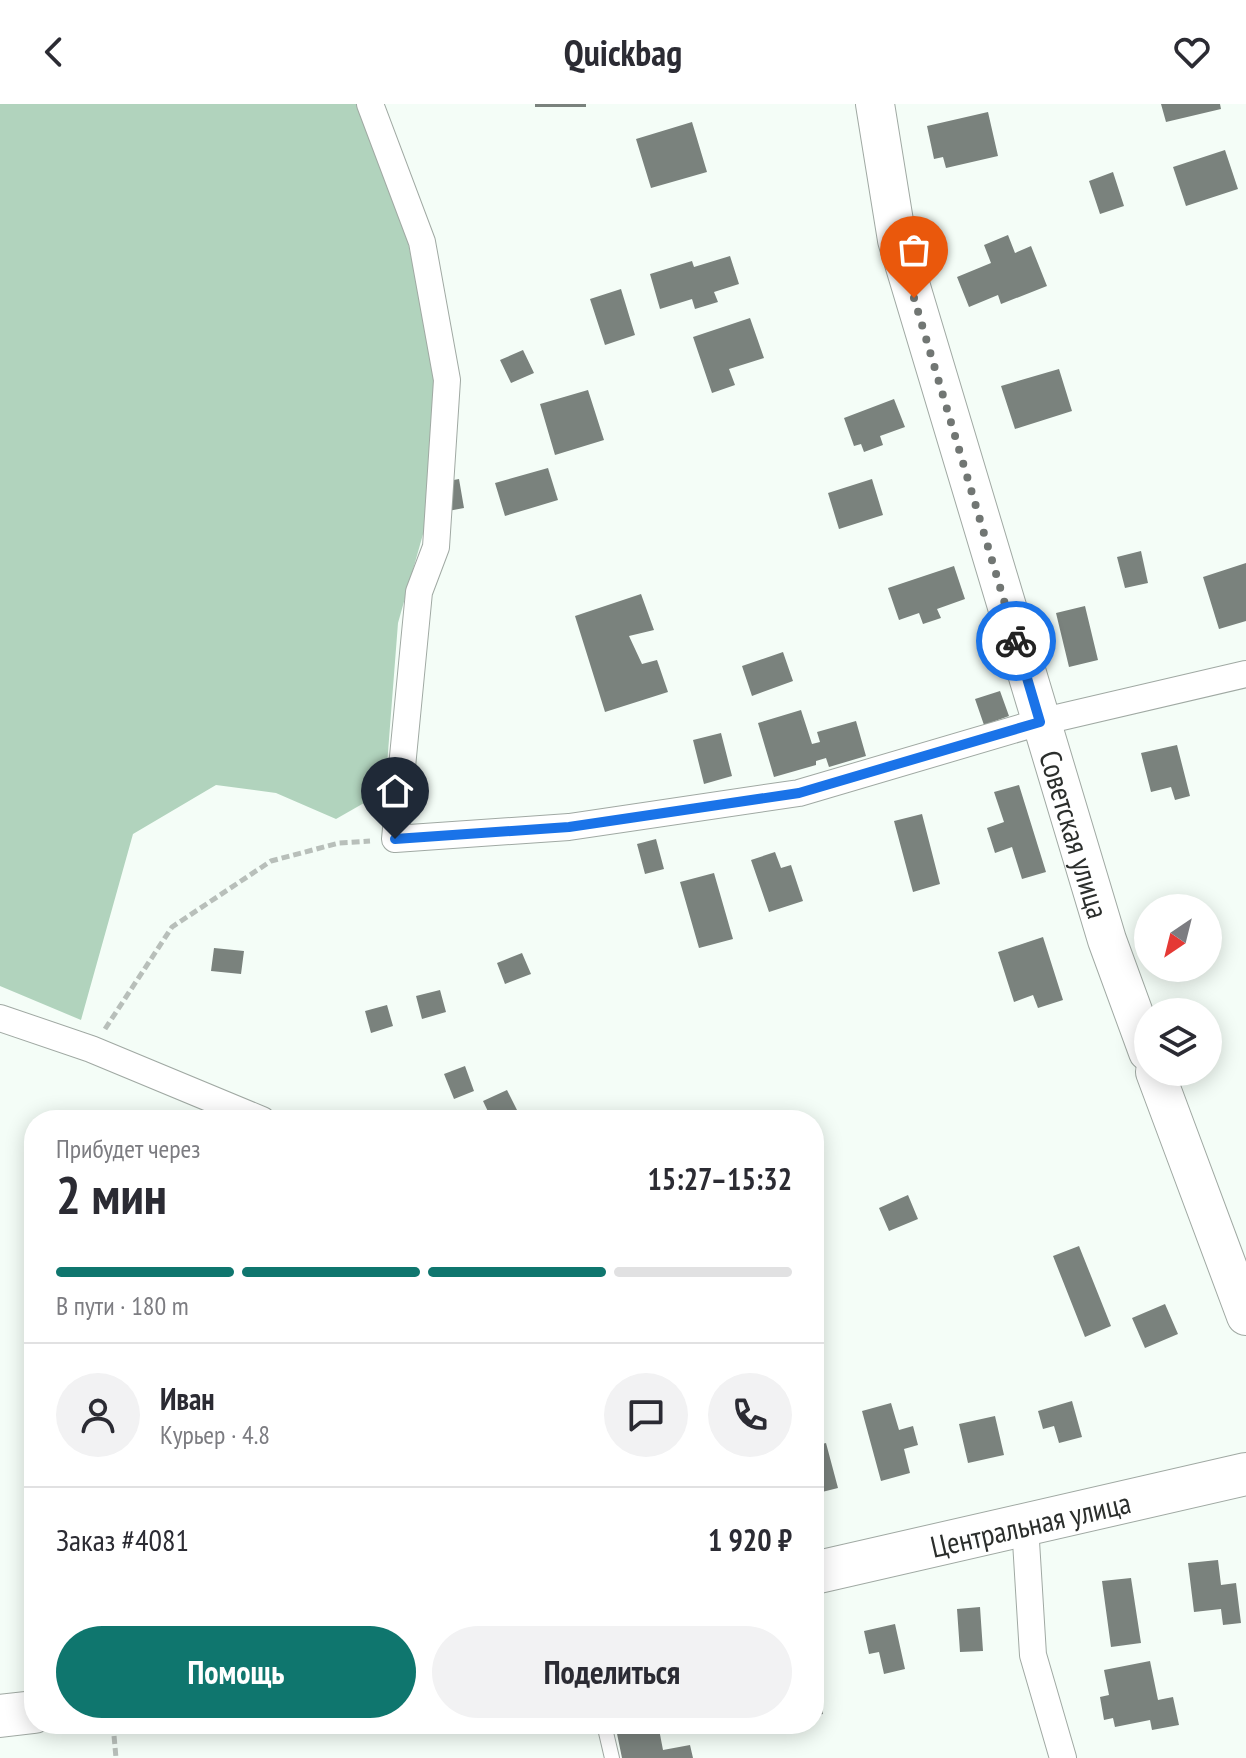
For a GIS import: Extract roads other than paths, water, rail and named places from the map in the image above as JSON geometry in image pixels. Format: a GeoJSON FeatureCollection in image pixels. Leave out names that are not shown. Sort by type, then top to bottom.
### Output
{"type":"FeatureCollection","features":[{"type":"Feature","properties":{"kind":"main road","name":"Советская улица"},"geometry":{"type":"LineString","coordinates":[[875,104],[897,240],[1040,722],[1107,940],[1134,1014]]}},
{"type":"Feature","properties":{"kind":"main road"},"geometry":{"type":"LineString","coordinates":[[1160,1086],[1246,1316]]}},
{"type":"Feature","properties":{"kind":"main road","name":"Центральная улица"},"geometry":{"type":"LineString","coordinates":[[824,1571],[1246,1474]]}},
{"type":"Feature","properties":{"kind":"main road"},"geometry":{"type":"LineString","coordinates":[[0,1716],[24,1713]]}},
{"type":"Feature","properties":{"kind":"street"},"geometry":{"type":"LineString","coordinates":[[370,104],[422,242],[447,380],[436,547],[419,592],[395,839],[569,827],[799,793],[1040,722],[1246,674]]}},
{"type":"Feature","properties":{"kind":"street"},"geometry":{"type":"LineString","coordinates":[[0,1018],[91,1049],[238,1110]]}},
{"type":"Feature","properties":{"kind":"street"},"geometry":{"type":"LineString","coordinates":[[1025,1525],[1033,1655],[1063,1758]]}},
{"type":"Feature","properties":{"kind":"lane"},"geometry":{"type":"LineString","coordinates":[[606,1734],[612,1758]]}}]}
